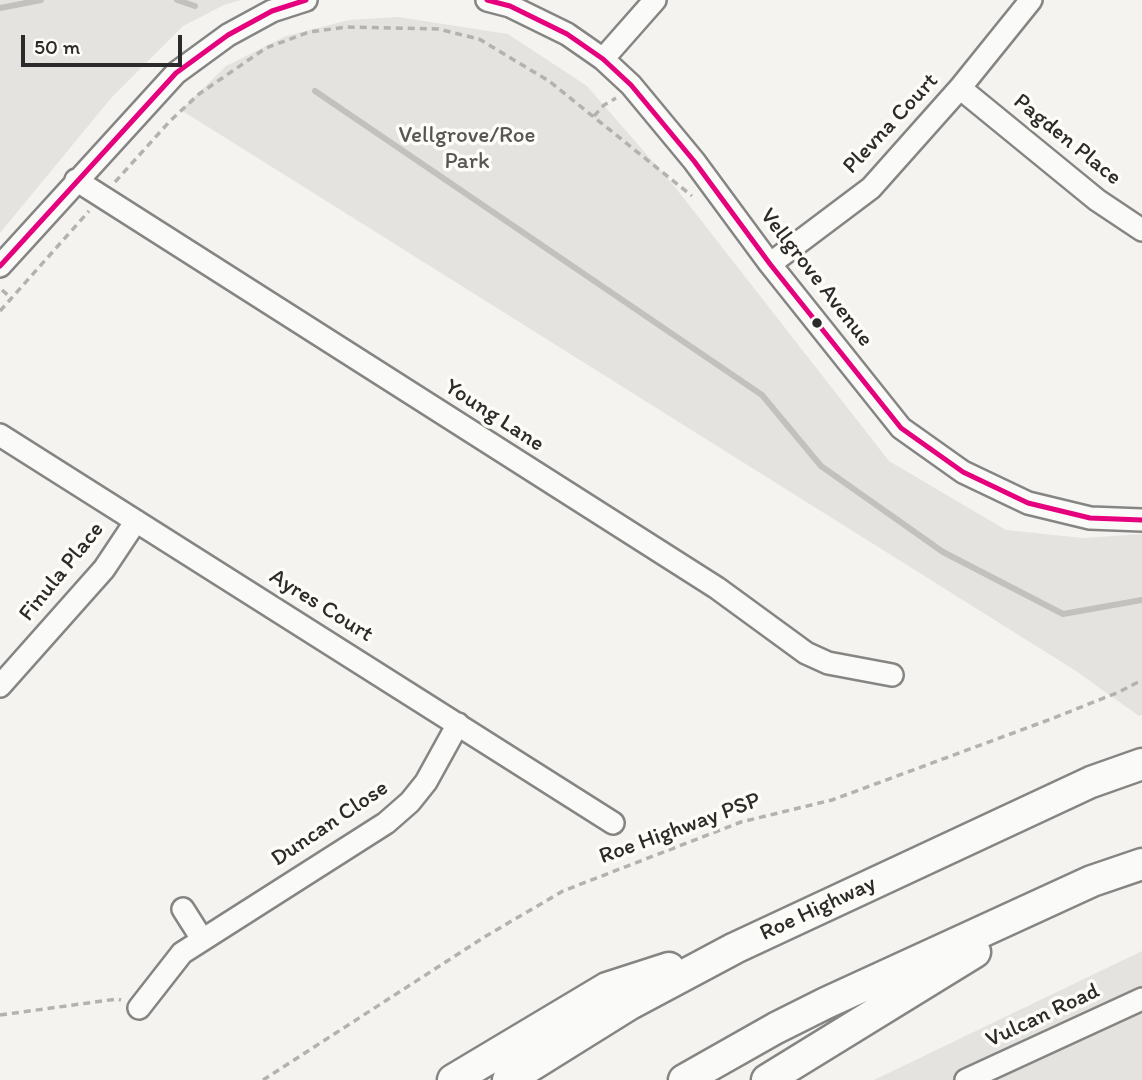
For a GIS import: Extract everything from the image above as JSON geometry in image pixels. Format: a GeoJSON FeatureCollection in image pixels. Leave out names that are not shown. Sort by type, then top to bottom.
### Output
{"type":"FeatureCollection","features":[{"type":"Feature","properties":{"kind":"highway","name":"Roe Highway"},"geometry":{"type":"LineString","coordinates":[[508,1080],[630,1004],[735,947],[1091,782],[1142,764]]}},
{"type":"Feature","properties":{"kind":"highway"},"geometry":{"type":"LineString","coordinates":[[684,1080],[826,1003],[1092,881],[1142,864]]}},
{"type":"Feature","properties":{"kind":"highway"},"geometry":{"type":"LineString","coordinates":[[767,1080],[1092,881]]}},
{"type":"Feature","properties":{"kind":"highway"},"geometry":{"type":"LineString","coordinates":[[453,1080],[607,988],[735,947]]}},
{"type":"Feature","properties":{"kind":"street"},"geometry":{"type":"LineString","coordinates":[[0,266],[176,74],[228,35],[272,11],[306,0]]}},
{"type":"Feature","properties":{"kind":"street","name":"Vellgrove Avenue"},"geometry":{"type":"LineString","coordinates":[[487,0],[510,6],[555,28],[603,59],[631,85],[901,428],[962,472],[1028,503],[1090,518],[1142,520]]}},
{"type":"Feature","properties":{"kind":"street"},"geometry":{"type":"LineString","coordinates":[[603,59],[655,0]]}},
{"type":"Feature","properties":{"kind":"street","name":"Plevna Court"},"geometry":{"type":"LineString","coordinates":[[770,264],[871,188],[961,88],[1031,0]]}},
{"type":"Feature","properties":{"kind":"street","name":"Pagden Place"},"geometry":{"type":"LineString","coordinates":[[961,88],[1097,200],[1142,230]]}},
{"type":"Feature","properties":{"kind":"street","name":"Young Lane"},"geometry":{"type":"LineString","coordinates":[[76,180],[717,589],[806,653],[828,663],[892,675]]}},
{"type":"Feature","properties":{"kind":"street","name":"Ayres Court"},"geometry":{"type":"LineString","coordinates":[[0,435],[613,823]]}},
{"type":"Feature","properties":{"kind":"street","name":"Finula Place"},"geometry":{"type":"LineString","coordinates":[[0,686],[104,569],[136,521]]}},
{"type":"Feature","properties":{"kind":"street","name":"Duncan Close"},"geometry":{"type":"LineString","coordinates":[[139,1008],[182,953],[386,823],[410,802],[426,782],[458,724]]}},
{"type":"Feature","properties":{"kind":"street"},"geometry":{"type":"LineString","coordinates":[[183,909],[202,939]]}},
{"type":"Feature","properties":{"kind":"street","name":"Vulcan Road"},"geometry":{"type":"LineString","coordinates":[[966,1080],[1142,999]]}},
{"type":"Feature","properties":{"kind":"path"},"geometry":{"type":"LineString","coordinates":[[0,311],[170,121],[199,94],[266,48],[309,32],[347,27],[438,29],[479,39],[549,81],[696,200]]}},
{"type":"Feature","properties":{"kind":"path"},"geometry":{"type":"LineString","coordinates":[[2,290],[11,298]]}},
{"type":"Feature","properties":{"kind":"path","name":"Roe Highway PSP"},"geometry":{"type":"LineString","coordinates":[[264,1080],[486,936],[563,891],[741,822],[832,800],[1051,719],[1142,680]]}},
{"type":"Feature","properties":{"kind":"path"},"geometry":{"type":"LineString","coordinates":[[0,1015],[117,999],[139,1008]]}},
{"type":"Feature","properties":{"kind":"shaded area"},"geometry":{"type":"Polygon","coordinates":[[[1142,951],[1142,1080],[874,1080],[1142,951]]]}},
{"type":"Feature","properties":{"kind":"green space"},"geometry":{"type":"Polygon","coordinates":[[[0,0],[241,0],[224,5],[183,26],[112,97],[0,233],[0,0]]]}},
{"type":"Feature","properties":{"kind":"green space","name":"Vellgrove/Roe Park"},"geometry":{"type":"Polygon","coordinates":[[[398,17],[508,34],[587,86],[675,187],[889,461],[1006,530],[1083,538],[1142,534],[1142,715],[1139,716],[1076,671],[181,110],[226,66],[286,36],[349,20],[398,17]]]}},
{"type":"Feature","properties":{"kind":"waterway"},"geometry":{"type":"LineString","coordinates":[[0,8],[41,0]]}},
{"type":"Feature","properties":{"kind":"waterway"},"geometry":{"type":"LineString","coordinates":[[177,0],[195,6]]}},
{"type":"Feature","properties":{"kind":"waterway"},"geometry":{"type":"LineString","coordinates":[[315,91],[762,395],[821,466],[943,552],[1063,614],[1142,600]]}},
{"type":"Feature","properties":{"kind":"transit line"},"geometry":{"type":"LineString","coordinates":[[0,266],[176,73],[228,35],[272,11],[306,0]]}},
{"type":"Feature","properties":{"kind":"transit line"},"geometry":{"type":"LineString","coordinates":[[487,0],[510,6],[567,34],[603,59],[631,85],[694,161],[770,264],[901,428],[963,472],[1028,503],[1090,518],[1142,520]]}}]}
